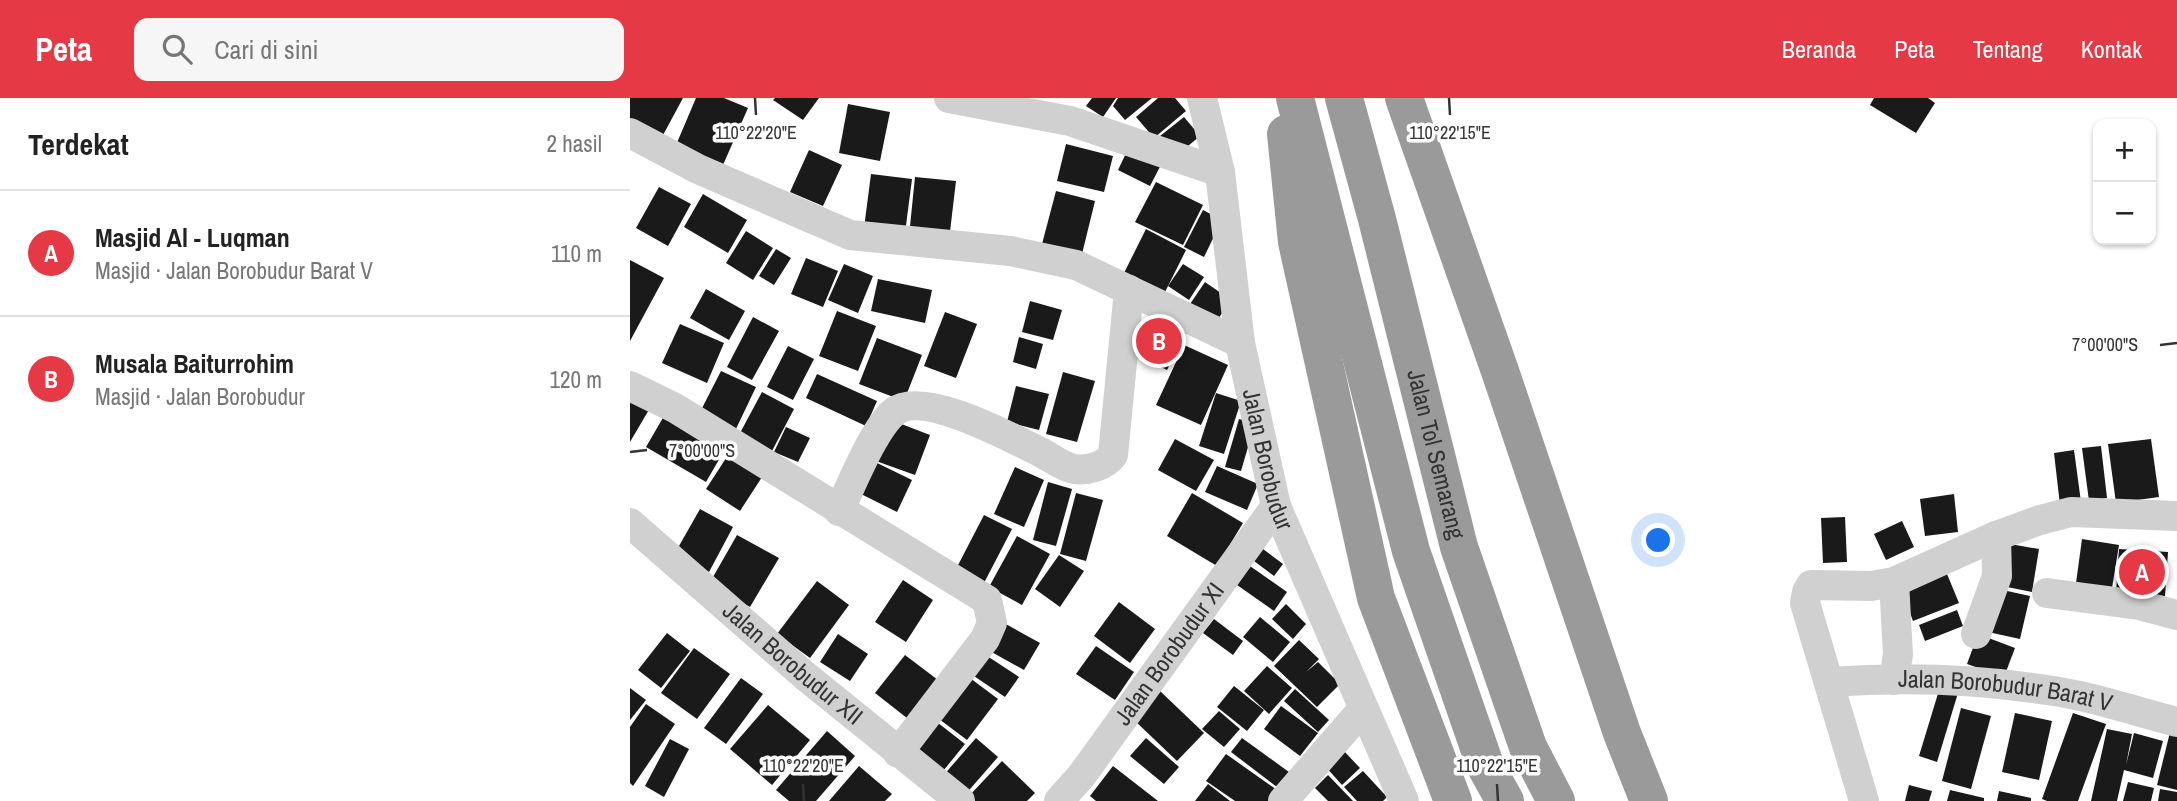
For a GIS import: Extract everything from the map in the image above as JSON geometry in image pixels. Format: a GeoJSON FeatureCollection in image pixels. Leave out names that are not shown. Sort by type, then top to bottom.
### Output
{"type":"FeatureCollection","features":[{"type":"Feature","properties":{"kind":"highway"},"geometry":{"type":"LineString","coordinates":[[1282,98],[1297,242],[1376,598],[1453,801]]}},
{"type":"Feature","properties":{"kind":"highway","name":"Jalan Tol Semarang"},"geometry":{"type":"LineString","coordinates":[[1296,98],[1411,551],[1485,765],[1505,801]]}},
{"type":"Feature","properties":{"kind":"highway","name":"Jalan Tol Semarang"},"geometry":{"type":"LineString","coordinates":[[1344,98],[1459,547],[1528,747],[1556,801]]}},
{"type":"Feature","properties":{"kind":"highway"},"geometry":{"type":"LineString","coordinates":[[1404,98],[1501,374],[1622,733],[1648,801]]}},
{"type":"Feature","properties":{"kind":"street"},"geometry":{"type":"LineString","coordinates":[[949,98],[1070,121],[1220,172]]}},
{"type":"Feature","properties":{"kind":"street","name":"Jalan Borobudur"},"geometry":{"type":"LineString","coordinates":[[1202,98],[1220,172],[1240,343],[1276,506],[1404,801]]}},
{"type":"Feature","properties":{"kind":"street"},"geometry":{"type":"LineString","coordinates":[[630,133],[698,169],[850,234],[1010,251],[1076,265],[1240,343]]}},
{"type":"Feature","properties":{"kind":"street"},"geometry":{"type":"LineString","coordinates":[[839,511],[882,426],[896,410],[914,406],[944,410],[994,429],[1072,469],[1096,467],[1108,462],[1113,455],[1129,290]]}},
{"type":"Feature","properties":{"kind":"street"},"geometry":{"type":"LineString","coordinates":[[630,386],[675,408],[987,600],[992,623],[985,639],[898,753]]}},
{"type":"Feature","properties":{"kind":"street","name":"Jalan Borobudur XI"},"geometry":{"type":"LineString","coordinates":[[1059,801],[1082,775],[1276,506]]}},
{"type":"Feature","properties":{"kind":"street"},"geometry":{"type":"LineString","coordinates":[[1864,801],[1805,603],[1811,585],[1871,586],[1894,582],[1996,536],[2071,512],[2177,516]]}},
{"type":"Feature","properties":{"kind":"street","name":"Jalan Borobudur XII"},"geometry":{"type":"LineString","coordinates":[[630,523],[804,675],[960,801]]}},
{"type":"Feature","properties":{"kind":"street"},"geometry":{"type":"LineString","coordinates":[[1976,634],[1997,576],[1996,536]]}},
{"type":"Feature","properties":{"kind":"street"},"geometry":{"type":"LineString","coordinates":[[1894,582],[1898,654],[1895,680]]}},
{"type":"Feature","properties":{"kind":"street"},"geometry":{"type":"LineString","coordinates":[[2048,593],[2139,605],[2177,615]]}},
{"type":"Feature","properties":{"kind":"street","name":"Jalan Borobudur Barat V"},"geometry":{"type":"LineString","coordinates":[[1829,682],[1895,680],[2048,690],[2177,722]]}},
{"type":"Feature","properties":{"kind":"street"},"geometry":{"type":"LineString","coordinates":[[1283,801],[1363,709]]}},
{"type":"Feature","properties":{"kind":"building"},"geometry":{"type":"Polygon","coordinates":[[[630,98],[683,98],[662,137],[630,120],[630,98]]]}},
{"type":"Feature","properties":{"kind":"building"},"geometry":{"type":"Polygon","coordinates":[[[696,98],[724,98],[748,108],[723,165],[676,145],[696,98]]]}},
{"type":"Feature","properties":{"kind":"building"},"geometry":{"type":"Polygon","coordinates":[[[819,98],[803,120],[773,100],[819,98]]]}},
{"type":"Feature","properties":{"kind":"building"},"geometry":{"type":"Polygon","coordinates":[[[1092,98],[1116,98],[1103,117],[1086,106],[1092,98]]]}},
{"type":"Feature","properties":{"kind":"building"},"geometry":{"type":"Polygon","coordinates":[[[1118,98],[1152,98],[1125,120],[1113,106],[1118,98]]]}},
{"type":"Feature","properties":{"kind":"building"},"geometry":{"type":"Polygon","coordinates":[[[1158,98],[1175,98],[1186,111],[1154,138],[1136,117],[1158,98]]]}},
{"type":"Feature","properties":{"kind":"building"},"geometry":{"type":"Polygon","coordinates":[[[1874,98],[1928,98],[1935,103],[1916,133],[1870,105],[1874,98]]]}},
{"type":"Feature","properties":{"kind":"building"},"geometry":{"type":"Polygon","coordinates":[[[848,104],[890,112],[880,161],[839,153],[848,104]]]}},
{"type":"Feature","properties":{"kind":"building"},"geometry":{"type":"Polygon","coordinates":[[[1184,117],[1200,136],[1176,156],[1160,136],[1184,117]]]}},
{"type":"Feature","properties":{"kind":"building"},"geometry":{"type":"Polygon","coordinates":[[[1066,144],[1113,156],[1104,192],[1057,181],[1066,144]]]}},
{"type":"Feature","properties":{"kind":"building"},"geometry":{"type":"Polygon","coordinates":[[[1130,145],[1163,161],[1150,186],[1118,170],[1130,145]]]}},
{"type":"Feature","properties":{"kind":"building"},"geometry":{"type":"Polygon","coordinates":[[[809,150],[842,165],[823,206],[790,192],[809,150]]]}},
{"type":"Feature","properties":{"kind":"building"},"geometry":{"type":"Polygon","coordinates":[[[871,174],[912,179],[905,233],[864,228],[871,174]]]}},
{"type":"Feature","properties":{"kind":"building"},"geometry":{"type":"Polygon","coordinates":[[[915,177],[956,181],[949,240],[909,236],[915,177]]]}},
{"type":"Feature","properties":{"kind":"building"},"geometry":{"type":"Polygon","coordinates":[[[1156,182],[1203,205],[1183,245],[1135,222],[1156,182]]]}},
{"type":"Feature","properties":{"kind":"building"},"geometry":{"type":"Polygon","coordinates":[[[659,187],[691,204],[668,246],[636,228],[659,187]]]}},
{"type":"Feature","properties":{"kind":"building"},"geometry":{"type":"Polygon","coordinates":[[[1056,191],[1095,201],[1082,254],[1042,244],[1056,191]]]}},
{"type":"Feature","properties":{"kind":"building"},"geometry":{"type":"Polygon","coordinates":[[[703,194],[747,220],[728,253],[684,227],[703,194]]]}},
{"type":"Feature","properties":{"kind":"building"},"geometry":{"type":"Polygon","coordinates":[[[1203,210],[1222,220],[1204,257],[1184,247],[1203,210]]]}},
{"type":"Feature","properties":{"kind":"building"},"geometry":{"type":"Polygon","coordinates":[[[1146,229],[1186,250],[1164,294],[1124,273],[1146,229]]]}},
{"type":"Feature","properties":{"kind":"building"},"geometry":{"type":"Polygon","coordinates":[[[746,231],[773,248],[753,280],[726,263],[746,231]]]}},
{"type":"Feature","properties":{"kind":"building"},"geometry":{"type":"Polygon","coordinates":[[[776,249],[791,258],[774,285],[759,276],[776,249]]]}},
{"type":"Feature","properties":{"kind":"building"},"geometry":{"type":"Polygon","coordinates":[[[806,258],[838,271],[823,307],[791,294],[806,258]]]}},
{"type":"Feature","properties":{"kind":"building"},"geometry":{"type":"Polygon","coordinates":[[[630,260],[664,278],[630,341],[630,260]]]}},
{"type":"Feature","properties":{"kind":"building"},"geometry":{"type":"Polygon","coordinates":[[[844,264],[873,276],[858,313],[828,300],[844,264]]]}},
{"type":"Feature","properties":{"kind":"building"},"geometry":{"type":"Polygon","coordinates":[[[1183,264],[1204,277],[1189,300],[1168,286],[1183,264]]]}},
{"type":"Feature","properties":{"kind":"building"},"geometry":{"type":"Polygon","coordinates":[[[878,279],[932,290],[925,323],[871,311],[878,279]]]}},
{"type":"Feature","properties":{"kind":"building"},"geometry":{"type":"Polygon","coordinates":[[[1205,282],[1231,300],[1214,325],[1188,307],[1205,282]]]}},
{"type":"Feature","properties":{"kind":"building"},"geometry":{"type":"Polygon","coordinates":[[[706,289],[745,311],[729,340],[690,318],[706,289]]]}},
{"type":"Feature","properties":{"kind":"building"},"geometry":{"type":"Polygon","coordinates":[[[1030,301],[1062,310],[1053,340],[1022,332],[1030,301]]]}},
{"type":"Feature","properties":{"kind":"building"},"geometry":{"type":"Polygon","coordinates":[[[837,311],[876,326],[858,371],[819,356],[837,311]]]}},
{"type":"Feature","properties":{"kind":"building"},"geometry":{"type":"Polygon","coordinates":[[[945,312],[977,324],[956,378],[924,366],[945,312]]]}},
{"type":"Feature","properties":{"kind":"building"},"geometry":{"type":"Polygon","coordinates":[[[1151,312],[1187,330],[1167,370],[1131,352],[1151,312]]]}},
{"type":"Feature","properties":{"kind":"building"},"geometry":{"type":"Polygon","coordinates":[[[753,317],[779,331],[752,380],[727,367],[753,317]]]}},
{"type":"Feature","properties":{"kind":"building"},"geometry":{"type":"Polygon","coordinates":[[[680,324],[724,343],[707,383],[662,363],[680,324]]]}},
{"type":"Feature","properties":{"kind":"building"},"geometry":{"type":"Polygon","coordinates":[[[1019,337],[1043,344],[1036,369],[1013,362],[1019,337]]]}},
{"type":"Feature","properties":{"kind":"building"},"geometry":{"type":"Polygon","coordinates":[[[877,338],[922,355],[904,401],[859,384],[877,338]]]}},
{"type":"Feature","properties":{"kind":"building"},"geometry":{"type":"Polygon","coordinates":[[[1184,345],[1228,365],[1201,425],[1156,405],[1184,345]]]}},
{"type":"Feature","properties":{"kind":"building"},"geometry":{"type":"Polygon","coordinates":[[[788,346],[814,359],[793,400],[767,387],[788,346]]]}},
{"type":"Feature","properties":{"kind":"building"},"geometry":{"type":"Polygon","coordinates":[[[721,371],[756,387],[734,433],[698,416],[721,371]]]}},
{"type":"Feature","properties":{"kind":"building"},"geometry":{"type":"Polygon","coordinates":[[[1063,372],[1095,381],[1077,442],[1046,434],[1063,372]]]}},
{"type":"Feature","properties":{"kind":"building"},"geometry":{"type":"Polygon","coordinates":[[[817,374],[877,401],[866,426],[806,398],[817,374]]]}},
{"type":"Feature","properties":{"kind":"building"},"geometry":{"type":"Polygon","coordinates":[[[1016,386],[1049,394],[1039,430],[1007,422],[1016,386]]]}},
{"type":"Feature","properties":{"kind":"building"},"geometry":{"type":"Polygon","coordinates":[[[762,392],[794,409],[772,451],[740,433],[762,392]]]}},
{"type":"Feature","properties":{"kind":"building"},"geometry":{"type":"Polygon","coordinates":[[[1216,393],[1241,401],[1224,454],[1199,446],[1216,393]]]}},
{"type":"Feature","properties":{"kind":"building"},"geometry":{"type":"Polygon","coordinates":[[[630,396],[650,408],[630,442],[630,396]]]}},
{"type":"Feature","properties":{"kind":"building"},"geometry":{"type":"Polygon","coordinates":[[[664,416],[724,451],[706,482],[646,447],[664,416]]]}},
{"type":"Feature","properties":{"kind":"building"},"geometry":{"type":"Polygon","coordinates":[[[1239,419],[1255,423],[1241,471],[1225,467],[1239,419]]]}},
{"type":"Feature","properties":{"kind":"building"},"geometry":{"type":"Polygon","coordinates":[[[891,420],[930,435],[915,475],[876,461],[891,420]]]}},
{"type":"Feature","properties":{"kind":"building"},"geometry":{"type":"Polygon","coordinates":[[[786,427],[810,438],[798,462],[774,452],[786,427]]]}},
{"type":"Feature","properties":{"kind":"building"},"geometry":{"type":"Polygon","coordinates":[[[1175,439],[1214,460],[1196,491],[1158,470],[1175,439]]]}},
{"type":"Feature","properties":{"kind":"building"},"geometry":{"type":"Polygon","coordinates":[[[2151,439],[2159,497],[2116,503],[2108,444],[2151,439]]]}},
{"type":"Feature","properties":{"kind":"building"},"geometry":{"type":"Polygon","coordinates":[[[2101,446],[2107,498],[2089,501],[2082,448],[2101,446]]]}},
{"type":"Feature","properties":{"kind":"building"},"geometry":{"type":"Polygon","coordinates":[[[2074,450],[2081,502],[2060,505],[2054,453],[2074,450]]]}},
{"type":"Feature","properties":{"kind":"building"},"geometry":{"type":"Polygon","coordinates":[[[730,452],[764,474],[740,511],[706,489],[730,452]]]}},
{"type":"Feature","properties":{"kind":"building"},"geometry":{"type":"Polygon","coordinates":[[[873,461],[912,480],[897,512],[857,492],[873,461]]]}},
{"type":"Feature","properties":{"kind":"building"},"geometry":{"type":"Polygon","coordinates":[[[1217,466],[1258,484],[1247,510],[1205,492],[1217,466]]]}},
{"type":"Feature","properties":{"kind":"building"},"geometry":{"type":"Polygon","coordinates":[[[1015,467],[1044,480],[1024,527],[994,514],[1015,467]]]}},
{"type":"Feature","properties":{"kind":"building"},"geometry":{"type":"Polygon","coordinates":[[[1048,482],[1072,489],[1056,546],[1033,540],[1048,482]]]}},
{"type":"Feature","properties":{"kind":"building"},"geometry":{"type":"Polygon","coordinates":[[[1076,493],[1103,500],[1086,561],[1060,554],[1076,493]]]}},
{"type":"Feature","properties":{"kind":"building"},"geometry":{"type":"Polygon","coordinates":[[[1192,493],[1243,523],[1217,566],[1167,536],[1192,493]]]}},
{"type":"Feature","properties":{"kind":"building"},"geometry":{"type":"Polygon","coordinates":[[[1954,494],[1958,532],[1925,536],[1920,499],[1954,494]]]}},
{"type":"Feature","properties":{"kind":"building"},"geometry":{"type":"Polygon","coordinates":[[[700,509],[733,527],[709,572],[675,553],[700,509]]]}},
{"type":"Feature","properties":{"kind":"building"},"geometry":{"type":"Polygon","coordinates":[[[984,515],[1012,529],[984,583],[956,569],[984,515]]]}},
{"type":"Feature","properties":{"kind":"building"},"geometry":{"type":"Polygon","coordinates":[[[1845,517],[1847,562],[1823,563],[1821,518],[1845,517]]]}},
{"type":"Feature","properties":{"kind":"building"},"geometry":{"type":"Polygon","coordinates":[[[1902,521],[1914,547],[1886,560],[1874,534],[1902,521]]]}},
{"type":"Feature","properties":{"kind":"building"},"geometry":{"type":"Polygon","coordinates":[[[737,535],[779,558],[750,607],[709,584],[737,535]]]}},
{"type":"Feature","properties":{"kind":"building"},"geometry":{"type":"Polygon","coordinates":[[[1017,536],[1050,554],[1022,605],[989,587],[1017,536]]]}},
{"type":"Feature","properties":{"kind":"building"},"geometry":{"type":"Polygon","coordinates":[[[2082,539],[2119,545],[2112,588],[2076,583],[2082,539]]]}},
{"type":"Feature","properties":{"kind":"building"},"geometry":{"type":"Polygon","coordinates":[[[2010,544],[2039,549],[2032,592],[2002,586],[2010,544]]]}},
{"type":"Feature","properties":{"kind":"building"},"geometry":{"type":"Polygon","coordinates":[[[1263,549],[1283,564],[1274,576],[1254,561],[1263,549]]]}},
{"type":"Feature","properties":{"kind":"building"},"geometry":{"type":"Polygon","coordinates":[[[2119,549],[2168,552],[2165,596],[2116,592],[2119,549]]]}},
{"type":"Feature","properties":{"kind":"building"},"geometry":{"type":"Polygon","coordinates":[[[1059,555],[1084,571],[1060,607],[1035,589],[1059,555]]]}},
{"type":"Feature","properties":{"kind":"building"},"geometry":{"type":"Polygon","coordinates":[[[1250,566],[1287,592],[1274,611],[1237,585],[1250,566]]]}},
{"type":"Feature","properties":{"kind":"building"},"geometry":{"type":"Polygon","coordinates":[[[1947,574],[1959,603],[1913,621],[1902,591],[1947,574]]]}},
{"type":"Feature","properties":{"kind":"building"},"geometry":{"type":"Polygon","coordinates":[[[903,580],[933,600],[906,642],[875,622],[903,580]]]}},
{"type":"Feature","properties":{"kind":"building"},"geometry":{"type":"Polygon","coordinates":[[[817,581],[849,605],[810,658],[777,634],[817,581]]]}},
{"type":"Feature","properties":{"kind":"building"},"geometry":{"type":"Polygon","coordinates":[[[1998,589],[2030,596],[2020,639],[1988,632],[1998,589]]]}},
{"type":"Feature","properties":{"kind":"building"},"geometry":{"type":"Polygon","coordinates":[[[1119,602],[1155,629],[1130,663],[1094,636],[1119,602]]]}},
{"type":"Feature","properties":{"kind":"building"},"geometry":{"type":"Polygon","coordinates":[[[1286,604],[1306,624],[1293,639],[1272,619],[1286,604]]]}},
{"type":"Feature","properties":{"kind":"building"},"geometry":{"type":"Polygon","coordinates":[[[1957,610],[1963,626],[1925,641],[1919,625],[1957,610]]]}},
{"type":"Feature","properties":{"kind":"building"},"geometry":{"type":"Polygon","coordinates":[[[1260,617],[1290,642],[1273,662],[1243,637],[1260,617]]]}},
{"type":"Feature","properties":{"kind":"building"},"geometry":{"type":"Polygon","coordinates":[[[1214,619],[1243,641],[1233,655],[1203,633],[1214,619]]]}},
{"type":"Feature","properties":{"kind":"building"},"geometry":{"type":"Polygon","coordinates":[[[1004,623],[1040,643],[1024,670],[988,650],[1004,623]]]}},
{"type":"Feature","properties":{"kind":"building"},"geometry":{"type":"Polygon","coordinates":[[[667,633],[690,651],[661,688],[638,670],[667,633]]]}},
{"type":"Feature","properties":{"kind":"building"},"geometry":{"type":"Polygon","coordinates":[[[838,634],[868,654],[850,681],[820,662],[838,634]]]}},
{"type":"Feature","properties":{"kind":"building"},"geometry":{"type":"Polygon","coordinates":[[[1978,634],[2015,648],[2004,677],[1967,664],[1978,634]]]}},
{"type":"Feature","properties":{"kind":"building"},"geometry":{"type":"Polygon","coordinates":[[[1299,640],[1319,659],[1306,672],[1318,662],[1340,684],[1317,707],[1274,666],[1299,640]]]}},
{"type":"Feature","properties":{"kind":"building"},"geometry":{"type":"Polygon","coordinates":[[[1096,646],[1134,672],[1115,700],[1076,674],[1096,646]]]}},
{"type":"Feature","properties":{"kind":"building"},"geometry":{"type":"Polygon","coordinates":[[[694,648],[730,674],[697,719],[661,693],[694,648]]]}},
{"type":"Feature","properties":{"kind":"building"},"geometry":{"type":"Polygon","coordinates":[[[981,652],[1019,677],[1005,697],[968,672],[981,652]]]}},
{"type":"Feature","properties":{"kind":"building"},"geometry":{"type":"Polygon","coordinates":[[[905,655],[942,683],[912,722],[875,693],[905,655]]]}},
{"type":"Feature","properties":{"kind":"building"},"geometry":{"type":"Polygon","coordinates":[[[1267,666],[1292,688],[1269,714],[1244,691],[1267,666]]]}},
{"type":"Feature","properties":{"kind":"building"},"geometry":{"type":"Polygon","coordinates":[[[966,675],[998,699],[967,740],[935,716],[966,675]]]}},
{"type":"Feature","properties":{"kind":"building"},"geometry":{"type":"Polygon","coordinates":[[[741,678],[763,694],[726,744],[704,728],[741,678]]]}},
{"type":"Feature","properties":{"kind":"building"},"geometry":{"type":"Polygon","coordinates":[[[1234,686],[1264,710],[1247,731],[1217,707],[1234,686]]]}},
{"type":"Feature","properties":{"kind":"building"},"geometry":{"type":"Polygon","coordinates":[[[1940,687],[1958,693],[1937,762],[1919,756],[1940,687]]]}},
{"type":"Feature","properties":{"kind":"building"},"geometry":{"type":"Polygon","coordinates":[[[630,688],[646,700],[630,720],[630,688]]]}},
{"type":"Feature","properties":{"kind":"building"},"geometry":{"type":"Polygon","coordinates":[[[1295,689],[1329,720],[1318,732],[1284,701],[1295,689]]]}},
{"type":"Feature","properties":{"kind":"building"},"geometry":{"type":"Polygon","coordinates":[[[1160,691],[1204,733],[1177,761],[1133,719],[1160,691]]]}},
{"type":"Feature","properties":{"kind":"building"},"geometry":{"type":"Polygon","coordinates":[[[646,704],[675,724],[633,786],[630,783],[630,727],[646,704]]]}},
{"type":"Feature","properties":{"kind":"building"},"geometry":{"type":"Polygon","coordinates":[[[768,705],[810,740],[772,785],[730,749],[768,705]]]}},
{"type":"Feature","properties":{"kind":"building"},"geometry":{"type":"Polygon","coordinates":[[[1281,706],[1318,733],[1300,756],[1264,729],[1281,706]]]}},
{"type":"Feature","properties":{"kind":"building"},"geometry":{"type":"Polygon","coordinates":[[[1961,708],[1991,716],[1971,789],[1942,781],[1961,708]]]}},
{"type":"Feature","properties":{"kind":"building"},"geometry":{"type":"Polygon","coordinates":[[[1219,711],[1240,729],[1224,747],[1202,729],[1219,711]]]}},
{"type":"Feature","properties":{"kind":"building"},"geometry":{"type":"Polygon","coordinates":[[[2015,713],[2052,721],[2039,780],[2002,772],[2015,713]]]}},
{"type":"Feature","properties":{"kind":"building"},"geometry":{"type":"Polygon","coordinates":[[[2073,713],[2106,724],[2078,801],[2047,801],[2042,799],[2073,713]]]}},
{"type":"Feature","properties":{"kind":"building"},"geometry":{"type":"Polygon","coordinates":[[[933,719],[965,744],[939,776],[907,751],[933,719]]]}},
{"type":"Feature","properties":{"kind":"building"},"geometry":{"type":"Polygon","coordinates":[[[2172,724],[2177,725],[2177,790],[2157,785],[2172,724]]]}},
{"type":"Feature","properties":{"kind":"building"},"geometry":{"type":"Polygon","coordinates":[[[2107,729],[2132,734],[2126,765],[2134,733],[2163,741],[2153,778],[2124,770],[2117,801],[2091,801],[2107,729]]]}},
{"type":"Feature","properties":{"kind":"building"},"geometry":{"type":"Polygon","coordinates":[[[827,731],[855,756],[816,801],[789,801],[776,790],[827,731]]]}},
{"type":"Feature","properties":{"kind":"building"},"geometry":{"type":"Polygon","coordinates":[[[976,738],[998,757],[964,796],[942,777],[976,738]]]}},
{"type":"Feature","properties":{"kind":"building"},"geometry":{"type":"Polygon","coordinates":[[[1146,738],[1179,767],[1164,784],[1130,756],[1146,738]]]}},
{"type":"Feature","properties":{"kind":"building"},"geometry":{"type":"Polygon","coordinates":[[[1242,738],[1289,772],[1277,787],[1231,752],[1242,738]]]}},
{"type":"Feature","properties":{"kind":"building"},"geometry":{"type":"Polygon","coordinates":[[[670,739],[689,749],[664,797],[645,786],[670,739]]]}},
{"type":"Feature","properties":{"kind":"building"},"geometry":{"type":"Polygon","coordinates":[[[1343,750],[1360,768],[1342,785],[1325,766],[1343,750]]]}},
{"type":"Feature","properties":{"kind":"building"},"geometry":{"type":"Polygon","coordinates":[[[1226,754],[1277,790],[1269,801],[1235,801],[1206,781],[1226,754]]]}},
{"type":"Feature","properties":{"kind":"building"},"geometry":{"type":"Polygon","coordinates":[[[1002,761],[1035,793],[1027,801],[974,801],[969,796],[1002,761]]]}},
{"type":"Feature","properties":{"kind":"building"},"geometry":{"type":"Polygon","coordinates":[[[859,766],[892,794],[885,801],[829,801],[859,766]]]}},
{"type":"Feature","properties":{"kind":"building"},"geometry":{"type":"Polygon","coordinates":[[[1113,766],[1158,801],[1096,801],[1090,796],[1113,766]]]}},
{"type":"Feature","properties":{"kind":"building"},"geometry":{"type":"Polygon","coordinates":[[[1363,771],[1387,797],[1383,801],[1357,801],[1344,787],[1363,771]]]}},
{"type":"Feature","properties":{"kind":"building"},"geometry":{"type":"Polygon","coordinates":[[[1328,775],[1353,801],[1328,801],[1315,788],[1328,775]]]}},
{"type":"Feature","properties":{"kind":"building"},"geometry":{"type":"Polygon","coordinates":[[[2128,782],[2154,788],[2151,801],[2123,801],[2128,782]]]}},
{"type":"Feature","properties":{"kind":"building"},"geometry":{"type":"Polygon","coordinates":[[[1208,784],[1230,801],[1195,801],[1208,784]]]}},
{"type":"Feature","properties":{"kind":"building"},"geometry":{"type":"Polygon","coordinates":[[[1909,785],[1932,791],[1929,801],[1905,801],[1909,785]]]}},
{"type":"Feature","properties":{"kind":"building"},"geometry":{"type":"Polygon","coordinates":[[[2160,789],[2177,792],[2177,801],[2158,801],[2160,789]]]}},
{"type":"Feature","properties":{"kind":"building"},"geometry":{"type":"Polygon","coordinates":[[[1950,790],[1984,798],[1984,801],[1947,801],[1950,790]]]}},
{"type":"Feature","properties":{"kind":"building"},"geometry":{"type":"Polygon","coordinates":[[[1999,791],[2031,798],[2031,801],[1997,801],[1999,791]]]}},
{"type":"Feature","properties":{"kind":"place","name":"Musala Baiturrohim"},"geometry":{"type":"Point","coordinates":[1159,341]}},
{"type":"Feature","properties":{"kind":"place","name":"Masjid Al - Luqman"},"geometry":{"type":"Point","coordinates":[2142,572]}}]}
